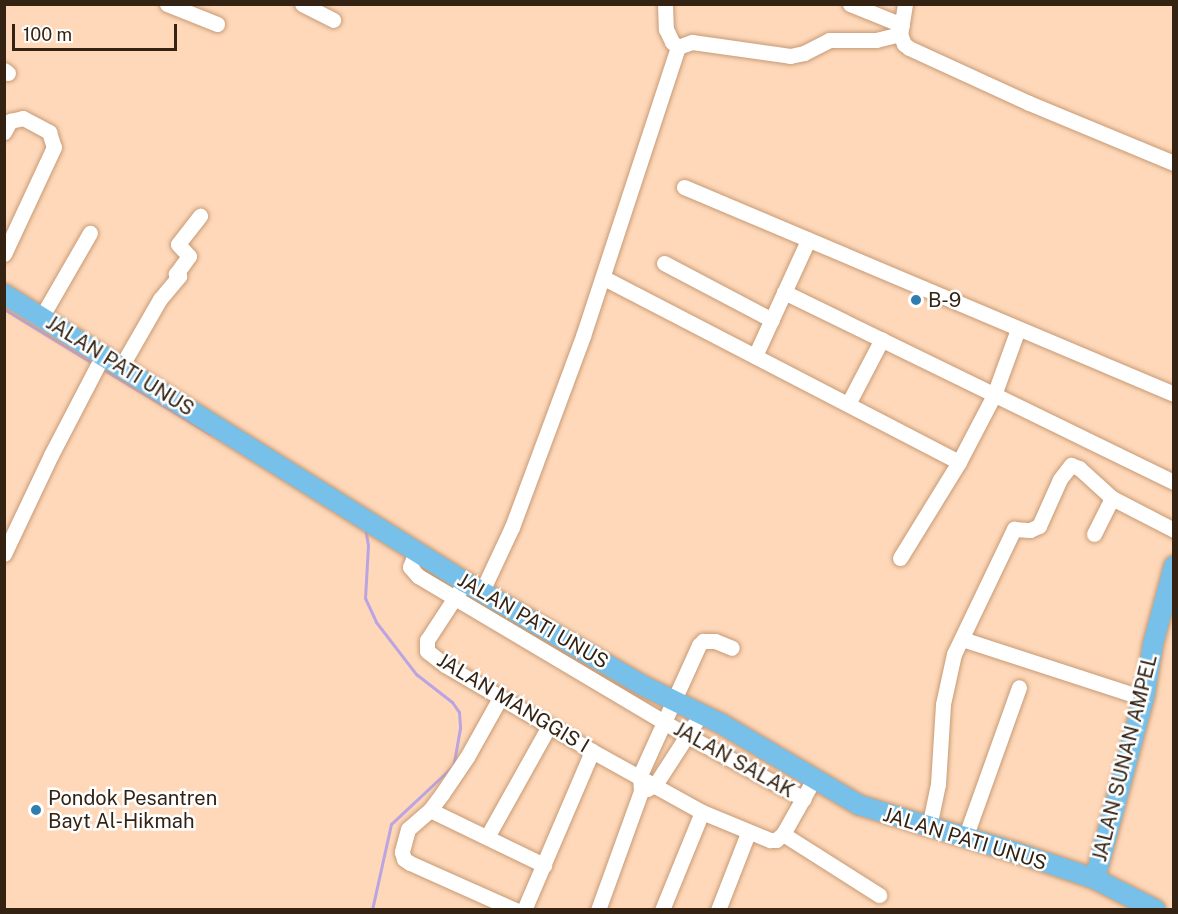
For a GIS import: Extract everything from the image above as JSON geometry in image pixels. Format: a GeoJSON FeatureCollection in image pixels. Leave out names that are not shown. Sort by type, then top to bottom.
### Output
{"type":"FeatureCollection","features":[{"type":"Feature","properties":{"kind":"main road","name":"JALAN PATI UNUS"},"geometry":{"type":"LineString","coordinates":[[4,294],[42,316],[106,362],[464,590],[670,711],[809,789],[872,811],[1095,879],[1156,909]]}},
{"type":"Feature","properties":{"kind":"main road","name":"JALAN SUNAN AMPEL"},"geometry":{"type":"LineString","coordinates":[[1095,879],[1144,698],[1153,644],[1173,566]]}},
{"type":"Feature","properties":{"kind":"street"},"geometry":{"type":"LineString","coordinates":[[167,4],[217,24]]}},
{"type":"Feature","properties":{"kind":"street"},"geometry":{"type":"LineString","coordinates":[[302,4],[333,20]]}},
{"type":"Feature","properties":{"kind":"street"},"geometry":{"type":"LineString","coordinates":[[464,590],[512,527],[604,278],[671,38],[666,4]]}},
{"type":"Feature","properties":{"kind":"street"},"geometry":{"type":"LineString","coordinates":[[850,4],[901,30]]}},
{"type":"Feature","properties":{"kind":"street"},"geometry":{"type":"LineString","coordinates":[[905,4],[901,30],[904,44],[909,48],[1029,103],[1173,163]]}},
{"type":"Feature","properties":{"kind":"street"},"geometry":{"type":"LineString","coordinates":[[671,38],[790,56],[804,53],[829,40],[876,40],[901,30]]}},
{"type":"Feature","properties":{"kind":"street"},"geometry":{"type":"LineString","coordinates":[[4,132],[10,121],[23,118],[49,132],[54,147],[4,254]]}},
{"type":"Feature","properties":{"kind":"street"},"geometry":{"type":"LineString","coordinates":[[684,187],[1173,394]]}},
{"type":"Feature","properties":{"kind":"street"},"geometry":{"type":"LineString","coordinates":[[4,554],[106,362],[179,276],[176,274],[189,256],[177,244],[200,216]]}},
{"type":"Feature","properties":{"kind":"street"},"geometry":{"type":"LineString","coordinates":[[42,316],[90,233]]}},
{"type":"Feature","properties":{"kind":"street"},"geometry":{"type":"LineString","coordinates":[[755,356],[808,240]]}},
{"type":"Feature","properties":{"kind":"street"},"geometry":{"type":"LineString","coordinates":[[664,263],[772,320]]}},
{"type":"Feature","properties":{"kind":"street"},"geometry":{"type":"LineString","coordinates":[[604,278],[959,462]]}},
{"type":"Feature","properties":{"kind":"street"},"geometry":{"type":"LineString","coordinates":[[784,292],[1173,482]]}},
{"type":"Feature","properties":{"kind":"street"},"geometry":{"type":"LineString","coordinates":[[900,558],[959,462],[994,395],[1018,329]]}},
{"type":"Feature","properties":{"kind":"street"},"geometry":{"type":"LineString","coordinates":[[848,404],[882,339]]}},
{"type":"Feature","properties":{"kind":"street"},"geometry":{"type":"LineString","coordinates":[[929,827],[938,784],[944,704],[954,654],[1014,529],[1030,530],[1039,526],[1069,466],[1079,468],[1112,498],[1173,530]]}},
{"type":"Feature","properties":{"kind":"street"},"geometry":{"type":"LineString","coordinates":[[1094,534],[1112,498]]}},
{"type":"Feature","properties":{"kind":"street","name":"JALAN MANGGIS I"},"geometry":{"type":"LineString","coordinates":[[464,590],[427,640],[427,651],[445,665],[592,751],[639,775],[648,788],[748,833],[774,840],[783,834]]}},
{"type":"Feature","properties":{"kind":"street","name":"JALAN SALAK"},"geometry":{"type":"LineString","coordinates":[[464,590],[670,711],[809,789]]}},
{"type":"Feature","properties":{"kind":"street"},"geometry":{"type":"LineString","coordinates":[[962,639],[1144,698]]}},
{"type":"Feature","properties":{"kind":"street"},"geometry":{"type":"LineString","coordinates":[[639,775],[699,645],[704,641],[715,641],[732,648]]}},
{"type":"Feature","properties":{"kind":"street"},"geometry":{"type":"LineString","coordinates":[[965,838],[1019,687]]}},
{"type":"Feature","properties":{"kind":"street"},"geometry":{"type":"LineString","coordinates":[[500,698],[467,758],[430,810],[408,829],[403,842],[404,859],[514,909]]}},
{"type":"Feature","properties":{"kind":"street"},"geometry":{"type":"LineString","coordinates":[[598,909],[648,788],[693,724]]}},
{"type":"Feature","properties":{"kind":"street"},"geometry":{"type":"LineString","coordinates":[[487,837],[549,726]]}},
{"type":"Feature","properties":{"kind":"street"},"geometry":{"type":"LineString","coordinates":[[524,909],[592,751]]}},
{"type":"Feature","properties":{"kind":"street"},"geometry":{"type":"LineString","coordinates":[[809,789],[783,834],[879,896]]}},
{"type":"Feature","properties":{"kind":"street"},"geometry":{"type":"LineString","coordinates":[[430,810],[544,865]]}},
{"type":"Feature","properties":{"kind":"street"},"geometry":{"type":"LineString","coordinates":[[662,909],[702,812]]}},
{"type":"Feature","properties":{"kind":"street"},"geometry":{"type":"LineString","coordinates":[[718,909],[748,833]]}},
{"type":"Feature","properties":{"kind":"waterway"},"geometry":{"type":"LineString","coordinates":[[4,309],[92,363]]}},
{"type":"Feature","properties":{"kind":"waterway"},"geometry":{"type":"LineString","coordinates":[[101,368],[210,434]]}},
{"type":"Feature","properties":{"kind":"waterway"},"geometry":{"type":"LineString","coordinates":[[365,528],[368,545],[365,598],[376,622],[416,674],[452,702],[459,712],[460,728],[453,766],[391,824],[372,910]]}},
{"type":"Feature","properties":{"kind":"place","name":"B-9"},"geometry":{"type":"Point","coordinates":[916,300]}},
{"type":"Feature","properties":{"kind":"place","name":"Pondok Pesantren Bayt Al-Hikmah"},"geometry":{"type":"Point","coordinates":[36,810]}}]}
